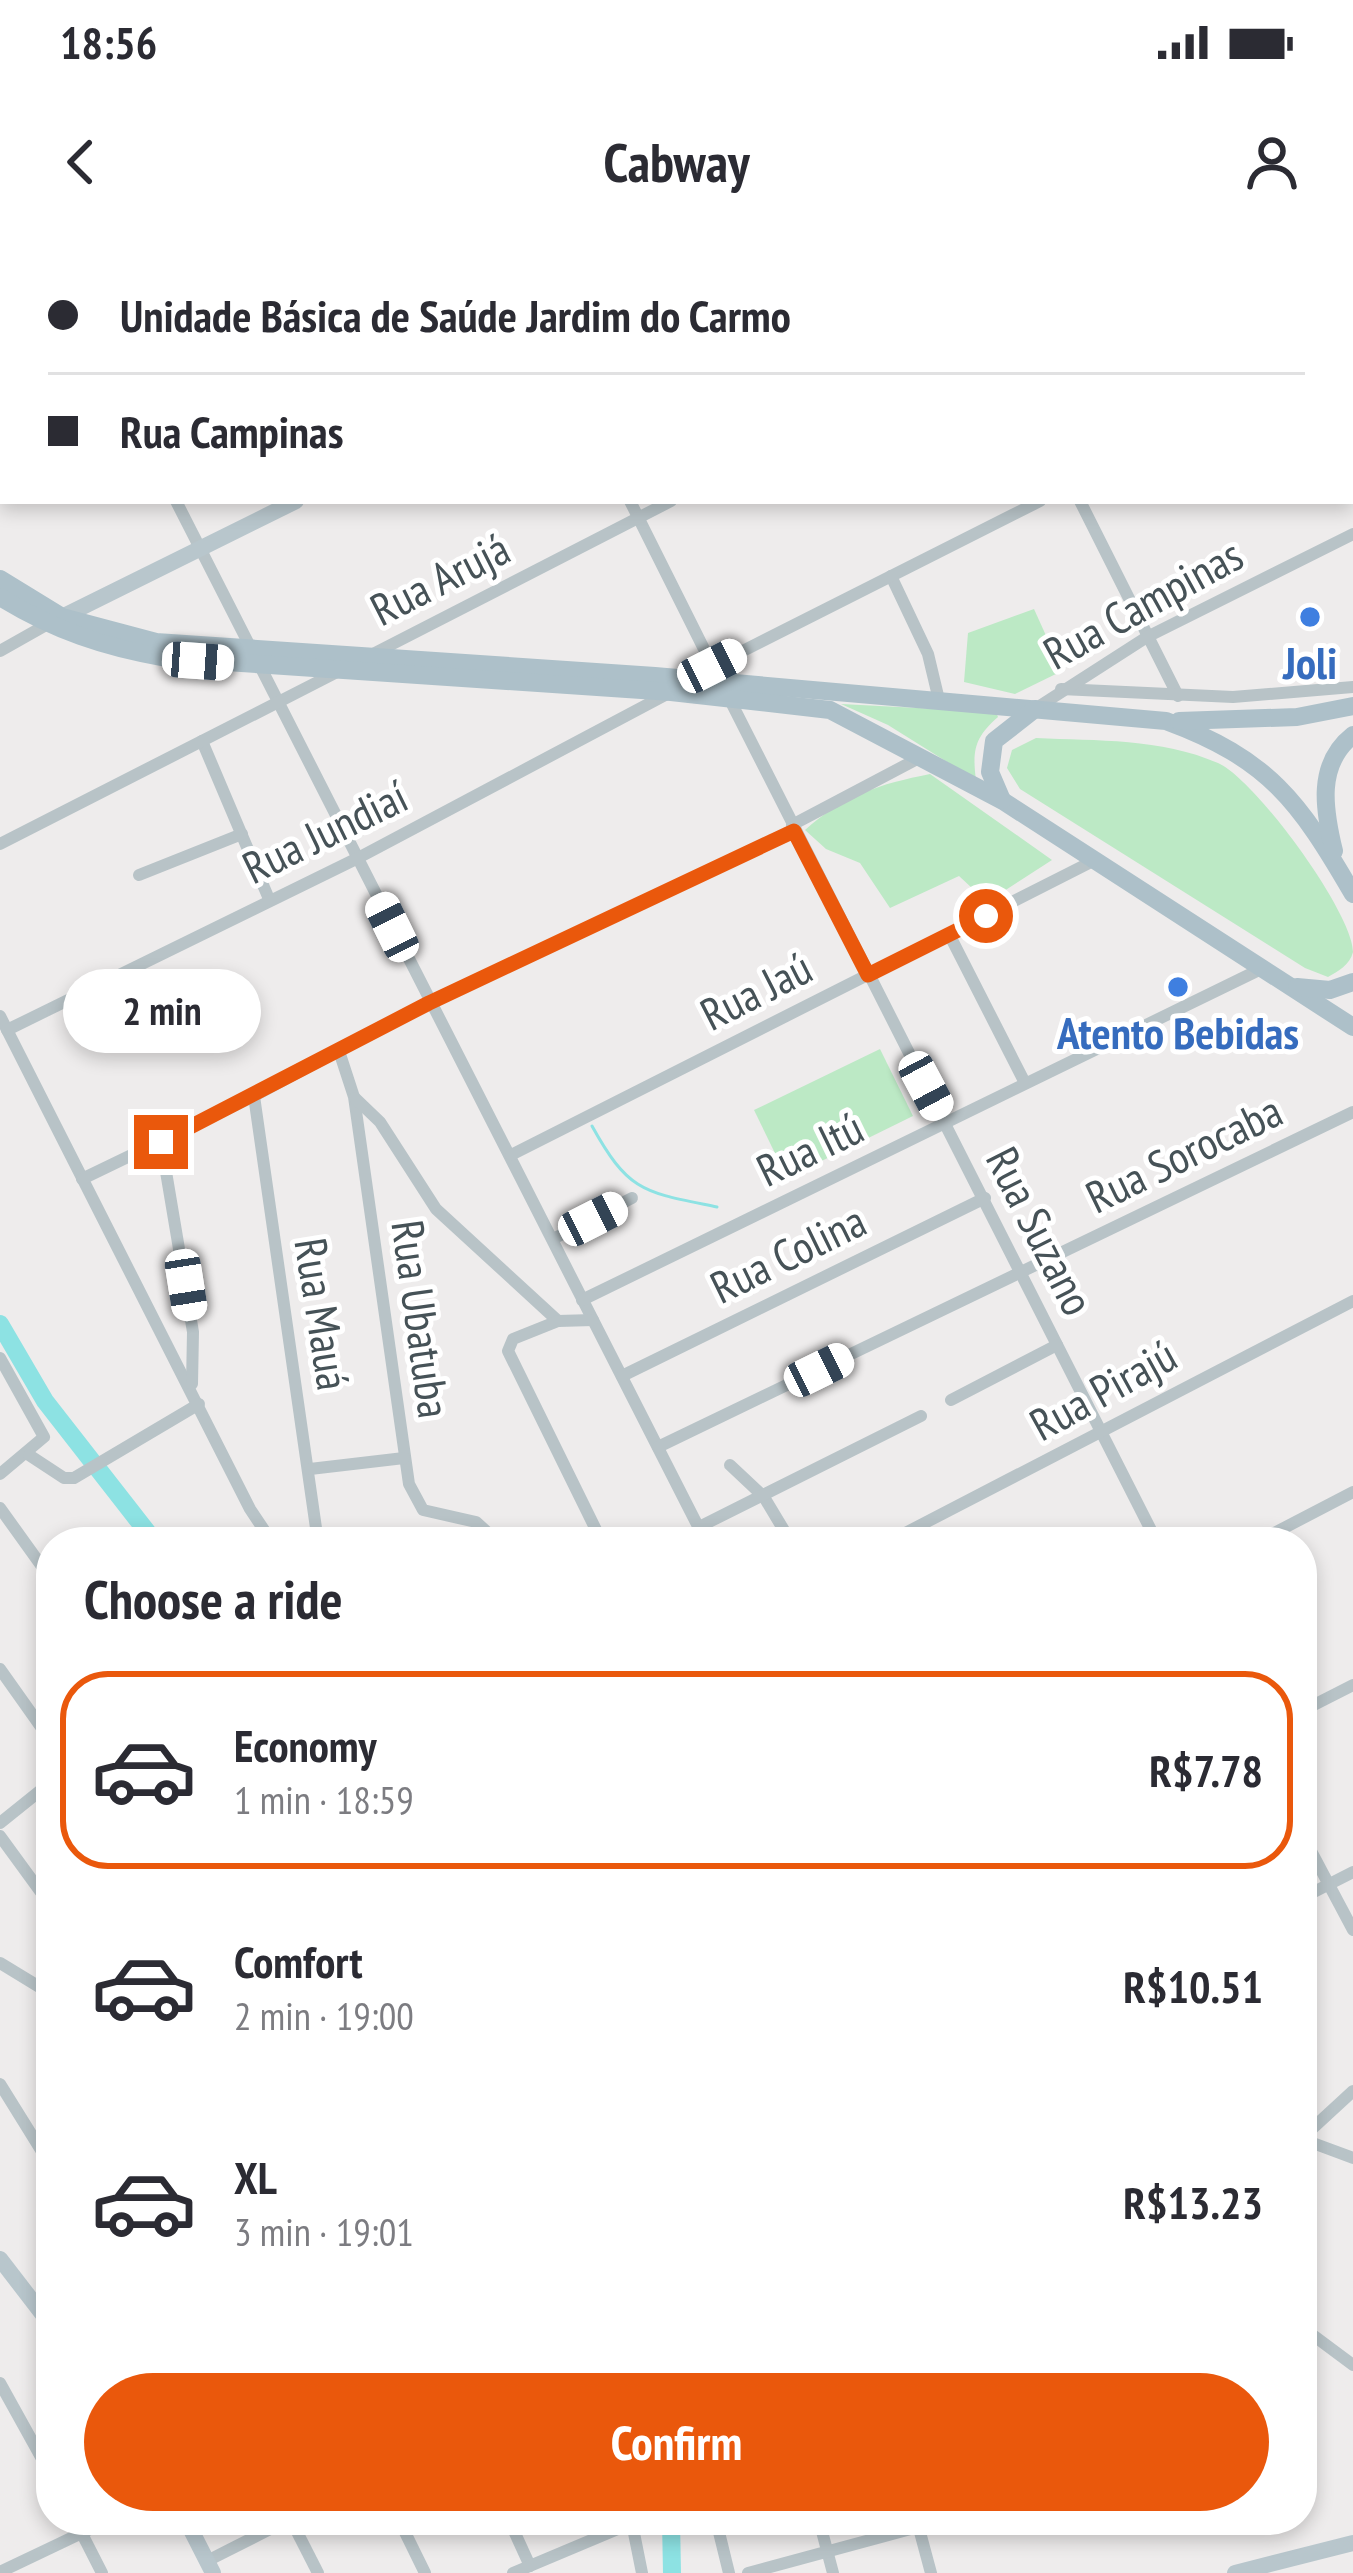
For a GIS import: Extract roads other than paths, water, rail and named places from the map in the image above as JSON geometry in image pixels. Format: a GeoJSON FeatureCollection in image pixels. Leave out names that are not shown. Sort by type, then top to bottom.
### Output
{"type":"FeatureCollection","features":[{"type":"Feature","properties":{"kind":"main road"},"geometry":{"type":"LineString","coordinates":[[0,579],[54,621]]}},
{"type":"Feature","properties":{"kind":"main road"},"geometry":{"type":"LineString","coordinates":[[0,597],[137,653],[370,656],[1166,721],[1297,717],[1353,706]]}},
{"type":"Feature","properties":{"kind":"main road"},"geometry":{"type":"LineString","coordinates":[[254,658],[341,670],[671,692],[720,681],[830,710],[1003,801],[1353,1027]]}},
{"type":"Feature","properties":{"kind":"main road"},"geometry":{"type":"LineString","coordinates":[[1003,801],[990,772],[994,741],[1035,709]]}},
{"type":"Feature","properties":{"kind":"main road"},"geometry":{"type":"LineString","coordinates":[[1166,721],[1230,746],[1267,772],[1353,894]]}},
{"type":"Feature","properties":{"kind":"main road"},"geometry":{"type":"LineString","coordinates":[[1338,867],[1324,804],[1326,779],[1335,754],[1353,735]]}},
{"type":"Feature","properties":{"kind":"main road"},"geometry":{"type":"LineString","coordinates":[[1287,984],[1330,990],[1353,982]]}},
{"type":"Feature","properties":{"kind":"street"},"geometry":{"type":"LineString","coordinates":[[178,504],[698,1527],[921,1416]]}},
{"type":"Feature","properties":{"kind":"street"},"geometry":{"type":"LineString","coordinates":[[0,651],[290,504]]}},
{"type":"Feature","properties":{"kind":"street","name":"Rua Suzano"},"geometry":{"type":"LineString","coordinates":[[631,504],[1149,1527]]}},
{"type":"Feature","properties":{"kind":"street","name":"Rua Arujá"},"geometry":{"type":"LineString","coordinates":[[370,656],[665,504]]}},
{"type":"Feature","properties":{"kind":"street"},"geometry":{"type":"LineString","coordinates":[[720,681],[892,576],[1034,504]]}},
{"type":"Feature","properties":{"kind":"street"},"geometry":{"type":"LineString","coordinates":[[1082,504],[1178,696]]}},
{"type":"Feature","properties":{"kind":"street","name":"Rua Campinas"},"geometry":{"type":"LineString","coordinates":[[1035,709],[1148,637],[1353,534]]}},
{"type":"Feature","properties":{"kind":"street"},"geometry":{"type":"LineString","coordinates":[[892,576],[928,654],[940,700]]}},
{"type":"Feature","properties":{"kind":"street","name":"Rua Arujá"},"geometry":{"type":"LineString","coordinates":[[0,844],[341,670]]}},
{"type":"Feature","properties":{"kind":"street"},"geometry":{"type":"LineString","coordinates":[[1060,689],[1280,697],[1353,687]]}},
{"type":"Feature","properties":{"kind":"street","name":"Rua Jundiaí"},"geometry":{"type":"LineString","coordinates":[[7,1030],[358,858],[671,692]]}},
{"type":"Feature","properties":{"kind":"street"},"geometry":{"type":"LineString","coordinates":[[202,741],[269,899]]}},
{"type":"Feature","properties":{"kind":"street"},"geometry":{"type":"LineString","coordinates":[[82,1179],[254,1096],[429,1003],[793,828],[921,757]]}},
{"type":"Feature","properties":{"kind":"street"},"geometry":{"type":"LineString","coordinates":[[139,874],[242,834]]}},
{"type":"Feature","properties":{"kind":"street","name":"Rua Jaú"},"geometry":{"type":"LineString","coordinates":[[511,1155],[1097,860]]}},
{"type":"Feature","properties":{"kind":"street"},"geometry":{"type":"LineString","coordinates":[[949,934],[1024,1083]]}},
{"type":"Feature","properties":{"kind":"street","name":"Rua Itú"},"geometry":{"type":"LineString","coordinates":[[582,1300],[1263,968]]}},
{"type":"Feature","properties":{"kind":"street"},"geometry":{"type":"LineString","coordinates":[[0,1016],[264,1527]]}},
{"type":"Feature","properties":{"kind":"street","name":"Rua Ubatuba"},"geometry":{"type":"LineString","coordinates":[[338,1052],[354,1097],[404,1457],[414,1498],[423,1510],[482,1527]]}},
{"type":"Feature","properties":{"kind":"street","name":"Rua Mauá"},"geometry":{"type":"LineString","coordinates":[[254,1096],[316,1527]]}},
{"type":"Feature","properties":{"kind":"street"},"geometry":{"type":"LineString","coordinates":[[354,1097],[380,1122],[436,1209],[558,1321]]}},
{"type":"Feature","properties":{"kind":"street","name":"Rua Sorocaba"},"geometry":{"type":"LineString","coordinates":[[658,1447],[1353,1112]]}},
{"type":"Feature","properties":{"kind":"street"},"geometry":{"type":"LineString","coordinates":[[161,1142],[193,1332],[192,1388]]}},
{"type":"Feature","properties":{"kind":"street"},"geometry":{"type":"LineString","coordinates":[[554,1239],[632,1198]]}},
{"type":"Feature","properties":{"kind":"street","name":"Rua Colina"},"geometry":{"type":"LineString","coordinates":[[622,1376],[985,1198]]}},
{"type":"Feature","properties":{"kind":"street","name":"Rua Pirajú"},"geometry":{"type":"LineString","coordinates":[[917,1527],[1353,1300]]}},
{"type":"Feature","properties":{"kind":"street"},"geometry":{"type":"LineString","coordinates":[[592,1320],[558,1321],[513,1339],[508,1351],[595,1527]]}},
{"type":"Feature","properties":{"kind":"street"},"geometry":{"type":"LineString","coordinates":[[951,1400],[1057,1345]]}},
{"type":"Feature","properties":{"kind":"street"},"geometry":{"type":"LineString","coordinates":[[0,1358],[44,1431],[29,1455],[0,1474]]}},
{"type":"Feature","properties":{"kind":"street"},"geometry":{"type":"LineString","coordinates":[[29,1455],[58,1475],[74,1478],[199,1404]]}},
{"type":"Feature","properties":{"kind":"street"},"geometry":{"type":"LineString","coordinates":[[310,1469],[404,1457]]}},
{"type":"Feature","properties":{"kind":"street"},"geometry":{"type":"LineString","coordinates":[[730,1465],[764,1497],[782,1527]]}},
{"type":"Feature","properties":{"kind":"street"},"geometry":{"type":"LineString","coordinates":[[1286,1527],[1353,1492]]}},
{"type":"Feature","properties":{"kind":"street"},"geometry":{"type":"LineString","coordinates":[[0,1508],[36,1558]]}},
{"type":"Feature","properties":{"kind":"street"},"geometry":{"type":"LineString","coordinates":[[0,1670],[36,1720]]}},
{"type":"Feature","properties":{"kind":"street"},"geometry":{"type":"LineString","coordinates":[[1317,1703],[1353,1684]]}},
{"type":"Feature","properties":{"kind":"street"},"geometry":{"type":"LineString","coordinates":[[0,1823],[36,1794]]}},
{"type":"Feature","properties":{"kind":"street"},"geometry":{"type":"LineString","coordinates":[[0,1836],[36,1885]]}},
{"type":"Feature","properties":{"kind":"street"},"geometry":{"type":"LineString","coordinates":[[1317,1865],[1353,1930]]}},
{"type":"Feature","properties":{"kind":"street"},"geometry":{"type":"LineString","coordinates":[[1317,1890],[1353,1872]]}},
{"type":"Feature","properties":{"kind":"street"},"geometry":{"type":"LineString","coordinates":[[0,1963],[36,1985]]}},
{"type":"Feature","properties":{"kind":"street"},"geometry":{"type":"LineString","coordinates":[[0,2084],[36,2142]]}},
{"type":"Feature","properties":{"kind":"street"},"geometry":{"type":"LineString","coordinates":[[1317,2125],[1353,2091]]}},
{"type":"Feature","properties":{"kind":"street"},"geometry":{"type":"LineString","coordinates":[[1317,2145],[1353,2158]]}},
{"type":"Feature","properties":{"kind":"street"},"geometry":{"type":"LineString","coordinates":[[0,2260],[36,2306]]}},
{"type":"Feature","properties":{"kind":"street"},"geometry":{"type":"LineString","coordinates":[[1317,2338],[1353,2365]]}},
{"type":"Feature","properties":{"kind":"street"},"geometry":{"type":"LineString","coordinates":[[0,2383],[36,2448]]}},
{"type":"Feature","properties":{"kind":"street"},"geometry":{"type":"LineString","coordinates":[[0,2572],[80,2535]]}},
{"type":"Feature","properties":{"kind":"street"},"geometry":{"type":"LineString","coordinates":[[83,2535],[102,2573]]}},
{"type":"Feature","properties":{"kind":"street"},"geometry":{"type":"LineString","coordinates":[[194,2535],[210,2567],[264,2535]]}},
{"type":"Feature","properties":{"kind":"street"},"geometry":{"type":"LineString","coordinates":[[297,2535],[318,2573]]}},
{"type":"Feature","properties":{"kind":"street"},"geometry":{"type":"LineString","coordinates":[[406,2535],[425,2573]]}},
{"type":"Feature","properties":{"kind":"street"},"geometry":{"type":"LineString","coordinates":[[516,2535],[530,2566]]}},
{"type":"Feature","properties":{"kind":"street"},"geometry":{"type":"LineString","coordinates":[[513,2573],[591,2535]]}},
{"type":"Feature","properties":{"kind":"street"},"geometry":{"type":"LineString","coordinates":[[635,2535],[643,2573]]}},
{"type":"Feature","properties":{"kind":"street"},"geometry":{"type":"LineString","coordinates":[[720,2535],[729,2573]]}},
{"type":"Feature","properties":{"kind":"street"},"geometry":{"type":"LineString","coordinates":[[823,2535],[833,2573]]}},
{"type":"Feature","properties":{"kind":"street"},"geometry":{"type":"LineString","coordinates":[[748,2573],[880,2535]]}},
{"type":"Feature","properties":{"kind":"street"},"geometry":{"type":"LineString","coordinates":[[921,2535],[931,2573]]}},
{"type":"Feature","properties":{"kind":"street"},"geometry":{"type":"LineString","coordinates":[[1235,2573],[1353,2543]]}},
{"type":"Feature","properties":{"kind":"waterway"},"geometry":{"type":"LineString","coordinates":[[592,1126],[617,1165],[641,1186],[717,1207]]}},
{"type":"Feature","properties":{"kind":"waterway"},"geometry":{"type":"LineString","coordinates":[[0,1324],[45,1401],[143,1527]]}},
{"type":"Feature","properties":{"kind":"waterway"},"geometry":{"type":"LineString","coordinates":[[671,2535],[672,2573]]}},
{"type":"Feature","properties":{"kind":"place","name":"Joli"},"geometry":{"type":"Point","coordinates":[1310,617]}},
{"type":"Feature","properties":{"kind":"place","name":"Atento Bebidas"},"geometry":{"type":"Point","coordinates":[1178,987]}}]}
